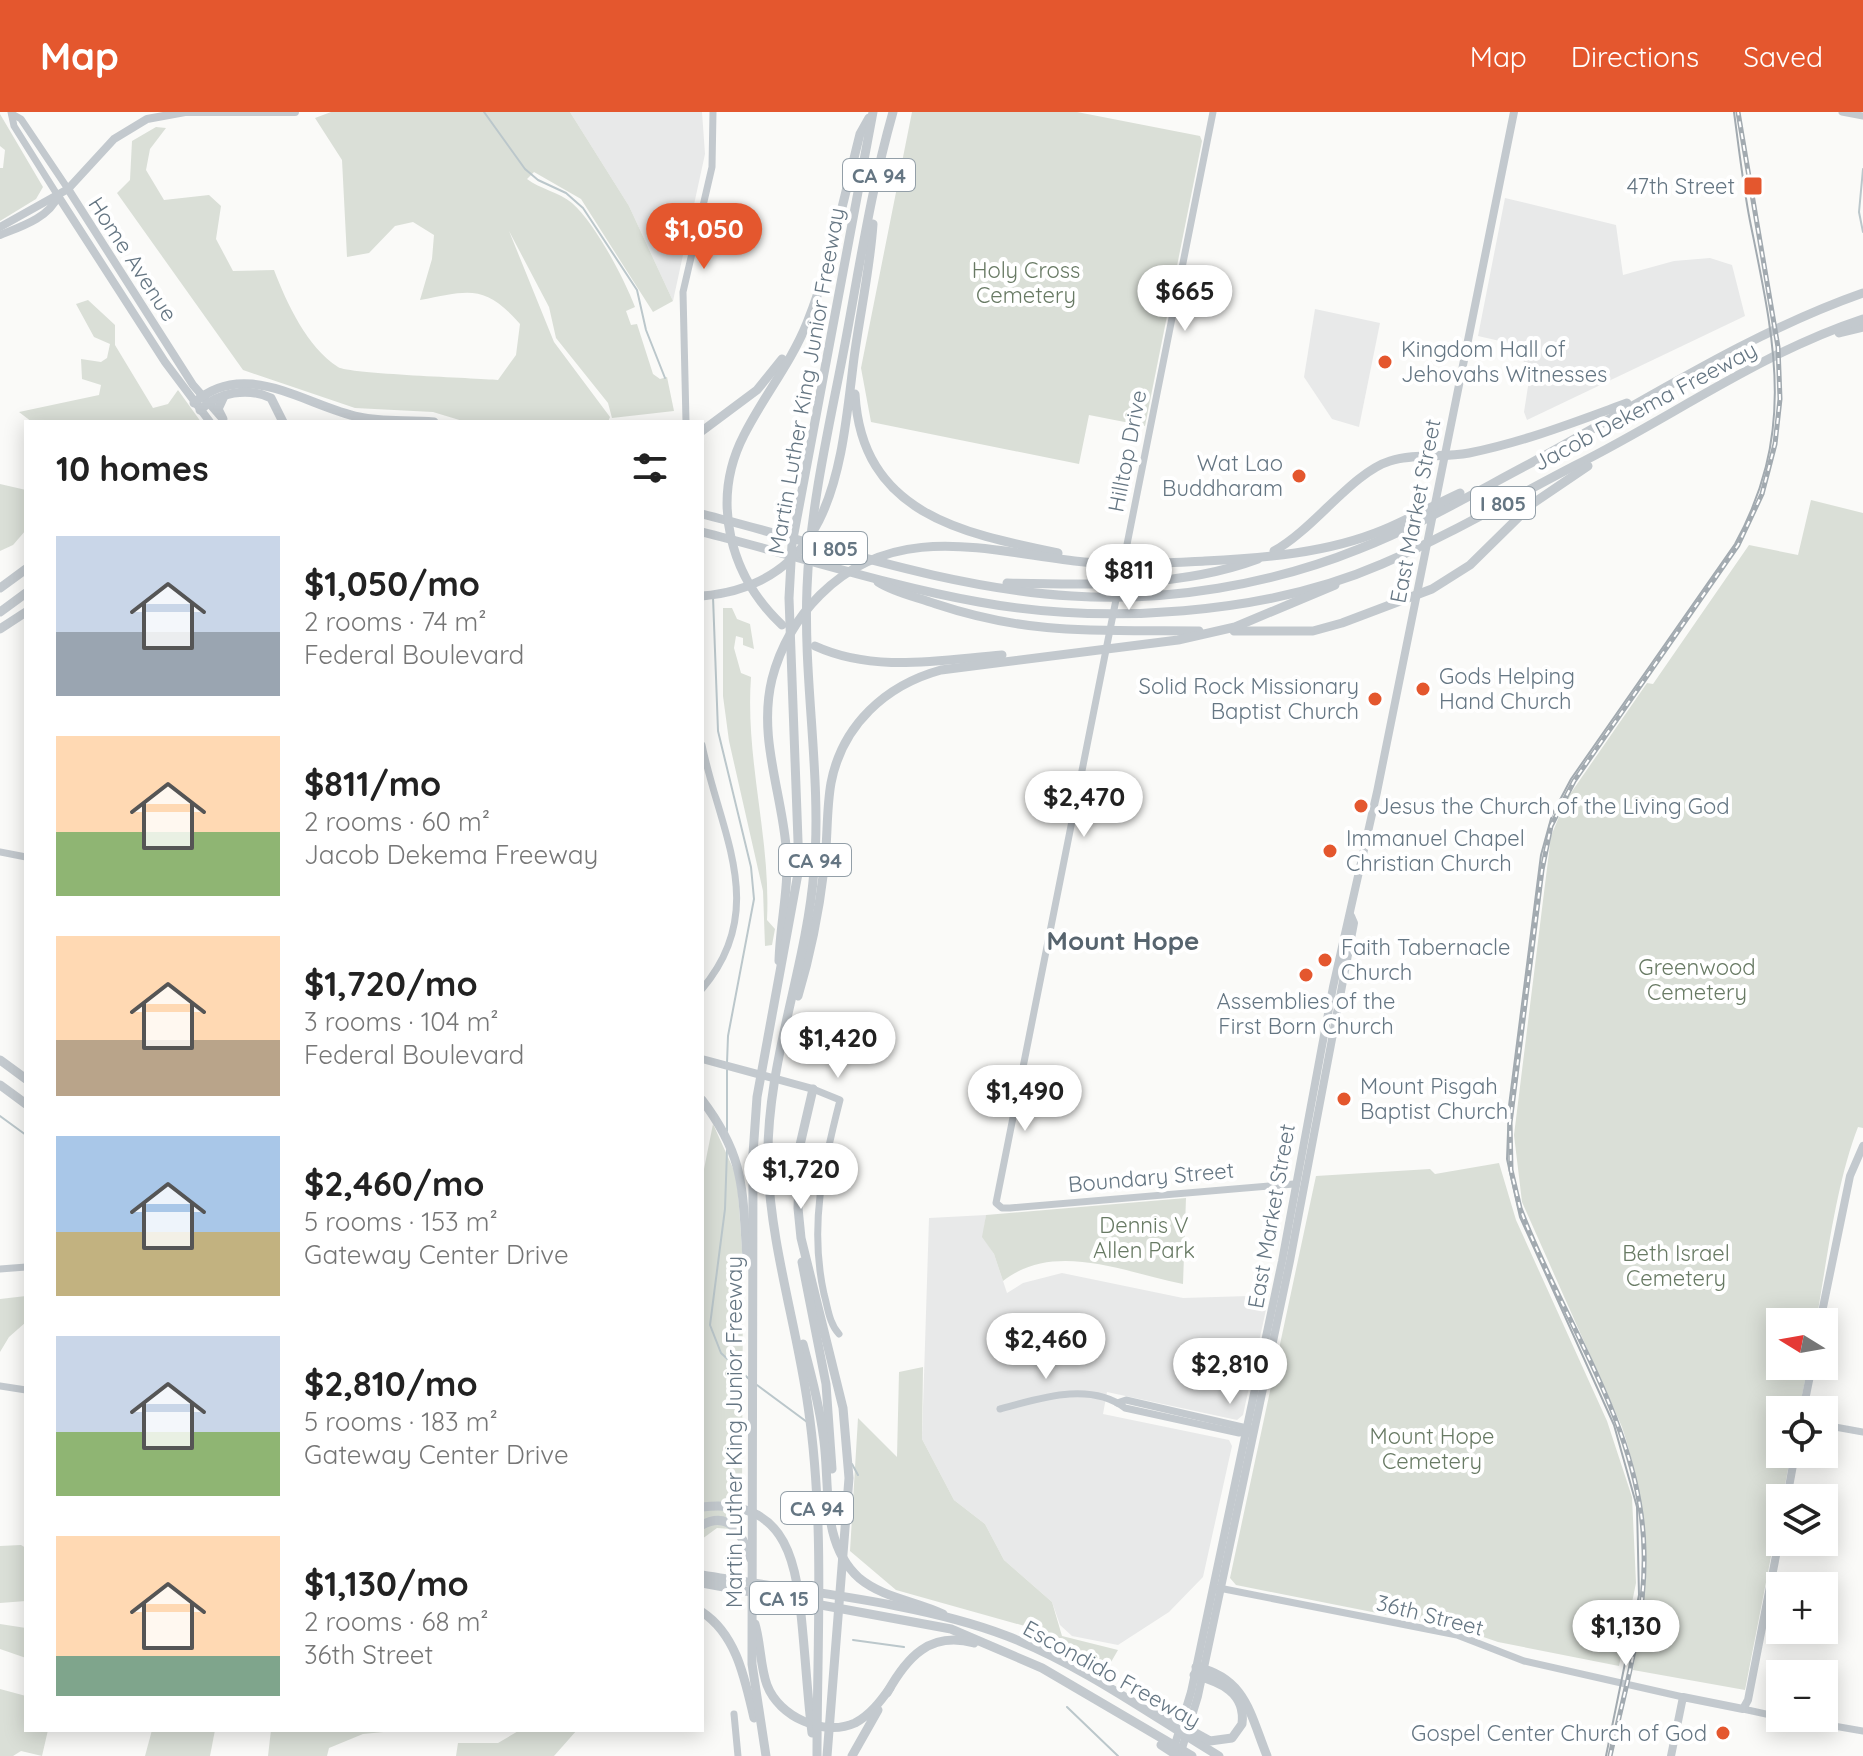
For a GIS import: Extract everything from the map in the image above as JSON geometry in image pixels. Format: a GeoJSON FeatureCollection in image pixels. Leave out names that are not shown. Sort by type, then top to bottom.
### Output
{"type":"FeatureCollection","features":[{"type":"Feature","properties":{"kind":"highway"},"geometry":{"type":"LineString","coordinates":[[782,625],[756,597],[739,564],[730,537],[727,492],[740,443],[795,348],[818,293],[860,134],[873,112]]}},
{"type":"Feature","properties":{"kind":"highway","name":"Martin Luther King Junior Freeway"},"geometry":{"type":"LineString","coordinates":[[764,1756],[752,1664],[751,1612],[754,1122],[794,910],[800,847],[790,581],[798,509],[873,112]]}},
{"type":"Feature","properties":{"kind":"highway","name":"Martin Luther King Junior Freeway"},"geometry":{"type":"LineString","coordinates":[[816,1756],[818,1580],[812,1436],[768,1162],[770,1115],[814,872],[816,828],[807,657],[807,584],[813,514],[893,112]]}},
{"type":"Feature","properties":{"kind":"highway"},"geometry":{"type":"LineString","coordinates":[[704,596],[737,589],[781,565],[810,536],[831,498],[845,442],[870,257],[875,196]]}},
{"type":"Feature","properties":{"kind":"highway"},"geometry":{"type":"LineString","coordinates":[[1822,308],[1863,286]]}},
{"type":"Feature","properties":{"kind":"highway"},"geometry":{"type":"LineString","coordinates":[[704,430],[715,425],[757,390],[779,364],[818,293]]}},
{"type":"Feature","properties":{"kind":"highway","name":"Jacob Dekema Freeway"},"geometry":{"type":"LineString","coordinates":[[704,515],[968,582],[1072,596],[1151,596],[1211,589],[1282,573],[1356,550],[1532,462],[1822,308],[1863,293]]}},
{"type":"Feature","properties":{"kind":"highway","name":"Jacob Dekema Freeway"},"geometry":{"type":"LineString","coordinates":[[704,532],[868,576],[996,605],[1073,613],[1148,612],[1261,600],[1382,565],[1625,441],[1714,386],[1804,341],[1863,319]]}},
{"type":"Feature","properties":{"kind":"highway"},"geometry":{"type":"LineString","coordinates":[[1804,341],[1863,327]]}},
{"type":"Feature","properties":{"kind":"highway"},"geometry":{"type":"LineString","coordinates":[[857,338],[854,393],[859,428],[877,469],[898,493],[926,515],[946,525],[1088,562]]}},
{"type":"Feature","properties":{"kind":"highway"},"geometry":{"type":"LineString","coordinates":[[201,403],[242,384],[263,384],[356,417],[403,420]]}},
{"type":"Feature","properties":{"kind":"highway"},"geometry":{"type":"LineString","coordinates":[[968,582],[1090,584],[1211,574],[1236,567],[1285,545],[1371,470],[1390,461],[1444,458],[1511,444],[1673,385]]}},
{"type":"Feature","properties":{"kind":"highway"},"geometry":{"type":"LineString","coordinates":[[288,391],[348,420]]}},
{"type":"Feature","properties":{"kind":"highway"},"geometry":{"type":"LineString","coordinates":[[201,403],[238,392],[262,394],[277,405],[282,420]]}},
{"type":"Feature","properties":{"kind":"highway"},"geometry":{"type":"LineString","coordinates":[[224,396],[218,409],[224,420]]}},
{"type":"Feature","properties":{"kind":"highway"},"geometry":{"type":"LineString","coordinates":[[868,576],[886,587],[1008,625],[1074,631],[1313,631],[1417,596],[1451,580],[1532,504],[1625,441]]}},
{"type":"Feature","properties":{"kind":"highway"},"geometry":{"type":"LineString","coordinates":[[779,980],[788,881],[783,820],[768,735],[773,678],[800,620],[846,572],[889,552],[957,546],[1088,562],[1207,561],[1326,548],[1382,530],[1532,462]]}},
{"type":"Feature","properties":{"kind":"highway"},"geometry":{"type":"LineString","coordinates":[[779,1061],[801,984],[821,891],[831,784],[842,749],[861,719],[897,687],[931,672],[1158,643],[1235,627],[1382,565]]}},
{"type":"Feature","properties":{"kind":"highway"},"geometry":{"type":"LineString","coordinates":[[0,588],[24,570]]}},
{"type":"Feature","properties":{"kind":"highway"},"geometry":{"type":"LineString","coordinates":[[0,612],[24,594]]}},
{"type":"Feature","properties":{"kind":"highway"},"geometry":{"type":"LineString","coordinates":[[0,629],[24,613]]}},
{"type":"Feature","properties":{"kind":"highway"},"geometry":{"type":"LineString","coordinates":[[815,646],[852,660],[880,663],[1085,651]]}},
{"type":"Feature","properties":{"kind":"highway"},"geometry":{"type":"LineString","coordinates":[[0,1060],[24,1078]]}},
{"type":"Feature","properties":{"kind":"highway"},"geometry":{"type":"LineString","coordinates":[[0,1085],[24,1103]]}},
{"type":"Feature","properties":{"kind":"highway"},"geometry":{"type":"LineString","coordinates":[[808,1087],[798,1167],[802,1263],[831,1425],[829,1500],[834,1542],[859,1578],[888,1594],[953,1619]]}},
{"type":"Feature","properties":{"kind":"highway"},"geometry":{"type":"LineString","coordinates":[[704,1103],[718,1122],[739,1167],[752,1338]]}},
{"type":"Feature","properties":{"kind":"highway"},"geometry":{"type":"LineString","coordinates":[[801,1238],[843,1408],[848,1491],[827,1756]]}},
{"type":"Feature","properties":{"kind":"highway"},"geometry":{"type":"LineString","coordinates":[[788,1288],[829,1450]]}},
{"type":"Feature","properties":{"kind":"highway"},"geometry":{"type":"LineString","coordinates":[[704,1507],[730,1506],[749,1512],[771,1526],[791,1554],[798,1579],[816,1756]]}},
{"type":"Feature","properties":{"kind":"highway"},"geometry":{"type":"LineString","coordinates":[[704,1524],[716,1520],[736,1527],[753,1568]]}},
{"type":"Feature","properties":{"kind":"highway"},"geometry":{"type":"LineString","coordinates":[[704,1569],[736,1581]]}},
{"type":"Feature","properties":{"kind":"highway","name":"Escondido Freeway"},"geometry":{"type":"LineString","coordinates":[[704,1575],[953,1619],[1007,1636],[1092,1680],[1104,1682],[1202,1742],[1219,1756]]}},
{"type":"Feature","properties":{"kind":"highway","name":"Escondido Freeway"},"geometry":{"type":"LineString","coordinates":[[704,1583],[942,1626],[1042,1668],[1111,1709],[1116,1719],[1192,1756]]}},
{"type":"Feature","properties":{"kind":"highway"},"geometry":{"type":"LineString","coordinates":[[751,1612],[768,1686],[786,1709],[812,1725],[842,1727],[867,1715],[890,1688]]}},
{"type":"Feature","properties":{"kind":"highway"},"geometry":{"type":"LineString","coordinates":[[704,1614],[722,1629],[735,1652],[764,1756]]}},
{"type":"Feature","properties":{"kind":"highway"},"geometry":{"type":"LineString","coordinates":[[852,1756],[908,1659],[921,1648],[952,1638],[1004,1651]]}},
{"type":"Feature","properties":{"kind":"highway"},"geometry":{"type":"LineString","coordinates":[[1199,1672],[1227,1687],[1239,1701],[1243,1715],[1242,1724],[1232,1738],[1202,1742]]}},
{"type":"Feature","properties":{"kind":"highway"},"geometry":{"type":"LineString","coordinates":[[1199,1672],[1222,1676],[1241,1692],[1267,1756]]}},
{"type":"Feature","properties":{"kind":"highway"},"geometry":{"type":"LineString","coordinates":[[1161,1741],[1179,1756]]}},
{"type":"Feature","properties":{"kind":"main road"},"geometry":{"type":"LineString","coordinates":[[0,227],[68,189],[114,139],[147,119],[185,112],[295,112]]}},
{"type":"Feature","properties":{"kind":"main road","name":"East Market Street"},"geometry":{"type":"LineString","coordinates":[[1179,1756],[1217,1588],[1340,952],[1351,916],[1514,112]]}},
{"type":"Feature","properties":{"kind":"main road","name":"Home Avenue"},"geometry":{"type":"LineString","coordinates":[[68,189],[209,420]]}},
{"type":"Feature","properties":{"kind":"main road"},"geometry":{"type":"LineString","coordinates":[[0,235],[35,219],[54,205],[58,196]]}},
{"type":"Feature","properties":{"kind":"main road","name":"Home Avenue"},"geometry":{"type":"LineString","coordinates":[[58,196],[201,403],[223,420]]}},
{"type":"Feature","properties":{"kind":"main road","name":"East Market Street"},"geometry":{"type":"LineString","coordinates":[[1249,1430],[1292,1251],[1354,923],[1351,916]]}},
{"type":"Feature","properties":{"kind":"main road"},"geometry":{"type":"LineString","coordinates":[[704,1060],[808,1087]]}},
{"type":"Feature","properties":{"kind":"main road"},"geometry":{"type":"LineString","coordinates":[[1823,1308],[1850,1176],[1863,1146]]}},
{"type":"Feature","properties":{"kind":"main road"},"geometry":{"type":"LineString","coordinates":[[1292,1251],[1297,1193],[1294,1184]]}},
{"type":"Feature","properties":{"kind":"main road"},"geometry":{"type":"LineString","coordinates":[[1671,1756],[1683,1697],[1743,1709],[1750,1693],[1776,1556]]}},
{"type":"Feature","properties":{"kind":"main road","name":"East Market Street"},"geometry":{"type":"LineString","coordinates":[[1171,1756],[1199,1672]]}},
{"type":"Feature","properties":{"kind":"street"},"geometry":{"type":"LineString","coordinates":[[686,420],[683,292],[712,167],[713,112]]}},
{"type":"Feature","properties":{"kind":"street","name":"Hilltop Drive"},"geometry":{"type":"LineString","coordinates":[[1010,1208],[997,1206],[996,1199],[1213,112]]}},
{"type":"Feature","properties":{"kind":"street"},"geometry":{"type":"LineString","coordinates":[[1842,112],[1863,116]]}},
{"type":"Feature","properties":{"kind":"street","name":"Home Avenue"},"geometry":{"type":"LineString","coordinates":[[12,113],[21,119],[68,189]]}},
{"type":"Feature","properties":{"kind":"street","name":"Home Avenue"},"geometry":{"type":"LineString","coordinates":[[12,113],[14,126],[58,196]]}},
{"type":"Feature","properties":{"kind":"street"},"geometry":{"type":"LineString","coordinates":[[704,753],[739,897],[733,937],[704,986]]}},
{"type":"Feature","properties":{"kind":"street"},"geometry":{"type":"LineString","coordinates":[[0,852],[24,857]]}},
{"type":"Feature","properties":{"kind":"street"},"geometry":{"type":"LineString","coordinates":[[808,1087],[840,1100],[821,1172],[816,1216],[823,1288],[832,1327],[839,1334]]}},
{"type":"Feature","properties":{"kind":"street","name":"Boundary Street"},"geometry":{"type":"LineString","coordinates":[[1010,1208],[1294,1184]]}},
{"type":"Feature","properties":{"kind":"street"},"geometry":{"type":"LineString","coordinates":[[0,1269],[24,1267]]}},
{"type":"Feature","properties":{"kind":"street"},"geometry":{"type":"LineString","coordinates":[[0,1386],[24,1390]]}},
{"type":"Feature","properties":{"kind":"street"},"geometry":{"type":"LineString","coordinates":[[1000,1409],[1053,1395],[1077,1394],[1117,1403],[1126,1400],[1249,1430]]}},
{"type":"Feature","properties":{"kind":"street"},"geometry":{"type":"LineString","coordinates":[[1838,1428],[1863,1432]]}},
{"type":"Feature","properties":{"kind":"street","name":"36th Street"},"geometry":{"type":"LineString","coordinates":[[1217,1588],[1457,1635],[1524,1661],[1683,1697]]}},
{"type":"Feature","properties":{"kind":"street"},"geometry":{"type":"LineString","coordinates":[[1743,1709],[1766,1714]]}},
{"type":"Feature","properties":{"kind":"street"},"geometry":{"type":"LineString","coordinates":[[734,1714],[738,1756]]}},
{"type":"Feature","properties":{"kind":"street"},"geometry":{"type":"LineString","coordinates":[[1838,1727],[1863,1731]]}},
{"type":"Feature","properties":{"kind":"shaded area"},"geometry":{"type":"Polygon","coordinates":[[[570,112],[702,112],[705,154],[673,301],[629,206],[570,112]]]}},
{"type":"Feature","properties":{"kind":"shaded area"},"geometry":{"type":"Polygon","coordinates":[[[1505,198],[1616,225],[1623,275],[1674,261],[1710,258],[1732,265],[1745,316],[1527,420],[1524,412],[1529,380],[1521,379],[1526,347],[1478,336],[1505,198]]]}},
{"type":"Feature","properties":{"kind":"shaded area"},"geometry":{"type":"Polygon","coordinates":[[[1315,309],[1380,323],[1359,427],[1332,419],[1304,377],[1315,309]]]}},
{"type":"Feature","properties":{"kind":"shaded area"},"geometry":{"type":"Polygon","coordinates":[[[986,1215],[983,1237],[994,1254],[1007,1293],[1023,1283],[1062,1273],[1183,1298],[1249,1296],[1263,1299],[1267,1305],[1243,1415],[1237,1420],[1107,1392],[1103,1414],[1229,1440],[1232,1446],[1203,1577],[1169,1612],[1118,1645],[1072,1636],[1060,1625],[1052,1602],[1004,1560],[985,1524],[954,1500],[922,1439],[929,1218],[986,1215]]]}},
{"type":"Feature","properties":{"kind":"green space"},"geometry":{"type":"Polygon","coordinates":[[[331,112],[570,112],[629,206],[673,301],[653,312],[581,199],[534,172],[527,179],[572,203],[599,237],[635,307],[626,311],[631,325],[637,324],[653,374],[660,379],[667,377],[674,411],[612,418],[608,403],[556,338],[549,307],[509,231],[554,342],[610,417],[609,420],[459,420],[433,412],[355,408],[243,370],[117,193],[130,180],[132,141],[156,127],[166,128],[150,149],[146,170],[164,200],[209,195],[221,206],[216,239],[233,271],[274,270],[308,336],[338,367],[387,374],[498,380],[516,355],[520,324],[496,302],[475,293],[420,300],[432,259],[434,235],[413,222],[395,226],[369,253],[347,257],[342,160],[315,118],[331,112]]]}},
{"type":"Feature","properties":{"kind":"green space","name":"Holy Cross Cemetery"},"geometry":{"type":"Polygon","coordinates":[[[912,112],[1077,112],[1200,136],[1202,141],[1145,426],[1089,415],[1079,464],[871,422],[861,368],[912,112]]]}},
{"type":"Feature","properties":{"kind":"green space"},"geometry":{"type":"Polygon","coordinates":[[[0,114],[43,187],[36,199],[0,221],[0,168],[3,168],[5,150],[0,146],[0,114]]]}},
{"type":"Feature","properties":{"kind":"green space"},"geometry":{"type":"Polygon","coordinates":[[[88,300],[115,325],[115,345],[153,408],[168,404],[178,390],[200,420],[29,420],[19,412],[99,395],[101,385],[82,379],[81,359],[101,362],[107,358],[110,344],[94,337],[76,304],[88,300]]]}},
{"type":"Feature","properties":{"kind":"green space"},"geometry":{"type":"Polygon","coordinates":[[[0,484],[24,490],[24,532],[13,545],[0,551],[0,484]]]}},
{"type":"Feature","properties":{"kind":"green space","name":"Greenwood Cemetery"},"geometry":{"type":"Polygon","coordinates":[[[1811,500],[1863,513],[1863,1128],[1858,1127],[1844,1173],[1818,1308],[1766,1308],[1766,1380],[1805,1380],[1802,1396],[1766,1396],[1766,1468],[1788,1468],[1785,1484],[1766,1484],[1766,1556],[1771,1556],[1745,1690],[1633,1670],[1644,1577],[1638,1489],[1622,1427],[1522,1202],[1514,1135],[1551,836],[1566,800],[1647,683],[1653,684],[1749,545],[1798,555],[1811,500]]]}},
{"type":"Feature","properties":{"kind":"green space"},"geometry":{"type":"Polygon","coordinates":[[[723,608],[732,608],[737,619],[750,624],[754,649],[743,645],[743,638],[736,636],[734,648],[741,673],[751,677],[750,708],[765,859],[767,920],[775,929],[772,945],[765,946],[763,891],[729,741],[723,696],[723,608]]]}},
{"type":"Feature","properties":{"kind":"green space"},"geometry":{"type":"Polygon","coordinates":[[[713,1124],[737,1177],[743,1264],[742,1501],[746,1530],[717,1528],[704,1538],[704,1169],[713,1124]]]}},
{"type":"Feature","properties":{"kind":"green space","name":"Mount Hope Cemetery"},"geometry":{"type":"Polygon","coordinates":[[[1499,1163],[1516,1220],[1607,1421],[1632,1497],[1636,1583],[1619,1666],[1498,1642],[1463,1630],[1236,1585],[1230,1578],[1316,1176],[1430,1169],[1435,1174],[1499,1163]]]}},
{"type":"Feature","properties":{"kind":"green space","name":"Dennis V Allen Park"},"geometry":{"type":"Polygon","coordinates":[[[1186,1198],[1183,1284],[1115,1267],[1068,1261],[1023,1269],[1003,1281],[994,1254],[982,1237],[986,1215],[1186,1198]]]}},
{"type":"Feature","properties":{"kind":"green space"},"geometry":{"type":"Polygon","coordinates":[[[24,1296],[24,1324],[9,1337],[0,1352],[0,1299],[24,1296]]]}},
{"type":"Feature","properties":{"kind":"green space"},"geometry":{"type":"Polygon","coordinates":[[[923,1367],[922,1439],[954,1500],[985,1524],[1004,1560],[1052,1602],[1062,1636],[1118,1650],[1107,1669],[1039,1630],[896,1590],[850,1551],[858,1418],[897,1457],[899,1372],[923,1367]]]}},
{"type":"Feature","properties":{"kind":"green space"},"geometry":{"type":"Polygon","coordinates":[[[0,1546],[24,1547],[24,1601],[0,1603],[0,1546]]]}},
{"type":"Feature","properties":{"kind":"green space"},"geometry":{"type":"Polygon","coordinates":[[[0,1624],[24,1628],[24,1657],[0,1649],[0,1624]]]}},
{"type":"Feature","properties":{"kind":"green space"},"geometry":{"type":"Polygon","coordinates":[[[0,1689],[24,1695],[24,1732],[48,1732],[42,1756],[21,1751],[13,1756],[0,1756],[0,1689]]]}},
{"type":"Feature","properties":{"kind":"green space"},"geometry":{"type":"Polygon","coordinates":[[[151,1732],[215,1732],[210,1756],[145,1756],[151,1732]]]}},
{"type":"Feature","properties":{"kind":"green space"},"geometry":{"type":"Polygon","coordinates":[[[271,1732],[384,1732],[363,1734],[329,1748],[327,1756],[268,1756],[271,1732]]]}},
{"type":"Feature","properties":{"kind":"green space"},"geometry":{"type":"Polygon","coordinates":[[[517,1732],[575,1732],[554,1756],[456,1756],[458,1743],[498,1743],[517,1732]]]}},
{"type":"Feature","properties":{"kind":"waterway"},"geometry":{"type":"LineString","coordinates":[[484,112],[525,169],[538,180],[566,193],[583,208],[637,290],[646,330],[665,378]]}},
{"type":"Feature","properties":{"kind":"waterway"},"geometry":{"type":"LineString","coordinates":[[1863,169],[1859,212],[1863,232]]}},
{"type":"Feature","properties":{"kind":"waterway"},"geometry":{"type":"LineString","coordinates":[[713,597],[718,731],[751,867],[754,899],[728,1036],[727,1063]]}},
{"type":"Feature","properties":{"kind":"waterway"},"geometry":{"type":"LineString","coordinates":[[727,1070],[727,1131]]}},
{"type":"Feature","properties":{"kind":"waterway"},"geometry":{"type":"LineString","coordinates":[[0,1116],[24,1134]]}},
{"type":"Feature","properties":{"kind":"waterway"},"geometry":{"type":"LineString","coordinates":[[727,1150],[725,1209],[710,1325],[721,1353],[749,1379]]}},
{"type":"Feature","properties":{"kind":"waterway"},"geometry":{"type":"LineString","coordinates":[[757,1385],[807,1422]]}},
{"type":"Feature","properties":{"kind":"waterway"},"geometry":{"type":"LineString","coordinates":[[852,1464],[858,1475]]}},
{"type":"Feature","properties":{"kind":"waterway"},"geometry":{"type":"LineString","coordinates":[[853,1640],[904,1647]]}},
{"type":"Feature","properties":{"kind":"waterway"},"geometry":{"type":"LineString","coordinates":[[1067,1707],[1118,1756]]}},
{"type":"Feature","properties":{"kind":"tram line"},"geometry":{"type":"LineString","coordinates":[[1606,1756],[1639,1595],[1637,1507],[1614,1425],[1520,1217],[1507,1159],[1509,1106],[1541,855],[1552,815],[1571,779],[1735,544],[1754,503],[1767,463],[1775,385],[1772,346],[1734,112]]}},
{"type":"Feature","properties":{"kind":"railway"},"geometry":{"type":"LineString","coordinates":[[1610,1756],[1642,1603],[1644,1551],[1640,1505],[1630,1461],[1615,1418],[1520,1208],[1511,1170],[1510,1123],[1542,870],[1551,826],[1574,781],[1738,545],[1762,494],[1775,444],[1780,399],[1778,347],[1738,112]]}},
{"type":"Feature","properties":{"kind":"place","name":"47th Street"},"geometry":{"type":"Point","coordinates":[1753,186]}},
{"type":"Feature","properties":{"kind":"place","name":"Kingdom Hall of Jehovahs Witnesses"},"geometry":{"type":"Point","coordinates":[1385,362]}},
{"type":"Feature","properties":{"kind":"place","name":"Wat Lao Buddharam"},"geometry":{"type":"Point","coordinates":[1299,476]}},
{"type":"Feature","properties":{"kind":"place","name":"Gods Helping Hand Church"},"geometry":{"type":"Point","coordinates":[1423,689]}},
{"type":"Feature","properties":{"kind":"place","name":"Solid Rock Missionary Baptist Church"},"geometry":{"type":"Point","coordinates":[1375,699]}},
{"type":"Feature","properties":{"kind":"place","name":"Jesus the Church of the Living God"},"geometry":{"type":"Point","coordinates":[1361,806]}},
{"type":"Feature","properties":{"kind":"place","name":"Immanuel Chapel Christian Church"},"geometry":{"type":"Point","coordinates":[1330,851]}},
{"type":"Feature","properties":{"kind":"place","name":"Faith Tabernacle Church"},"geometry":{"type":"Point","coordinates":[1325,960]}},
{"type":"Feature","properties":{"kind":"place","name":"Assemblies of the First Born Church"},"geometry":{"type":"Point","coordinates":[1306,975]}},
{"type":"Feature","properties":{"kind":"place","name":"Mount Pisgah Baptist Church"},"geometry":{"type":"Point","coordinates":[1344,1099]}},
{"type":"Feature","properties":{"kind":"place","name":"Gospel Center Church of God"},"geometry":{"type":"Point","coordinates":[1723,1733]}},
{"type":"Feature","properties":{"kind":"district","name":"Mount Hope"},"geometry":{"type":"Point","coordinates":[1123,940]}},
{"type":"Feature","properties":{"kind":"park label","name":"Beth Israel Cemetery"},"geometry":{"type":"Point","coordinates":[1676,1266]}}]}
